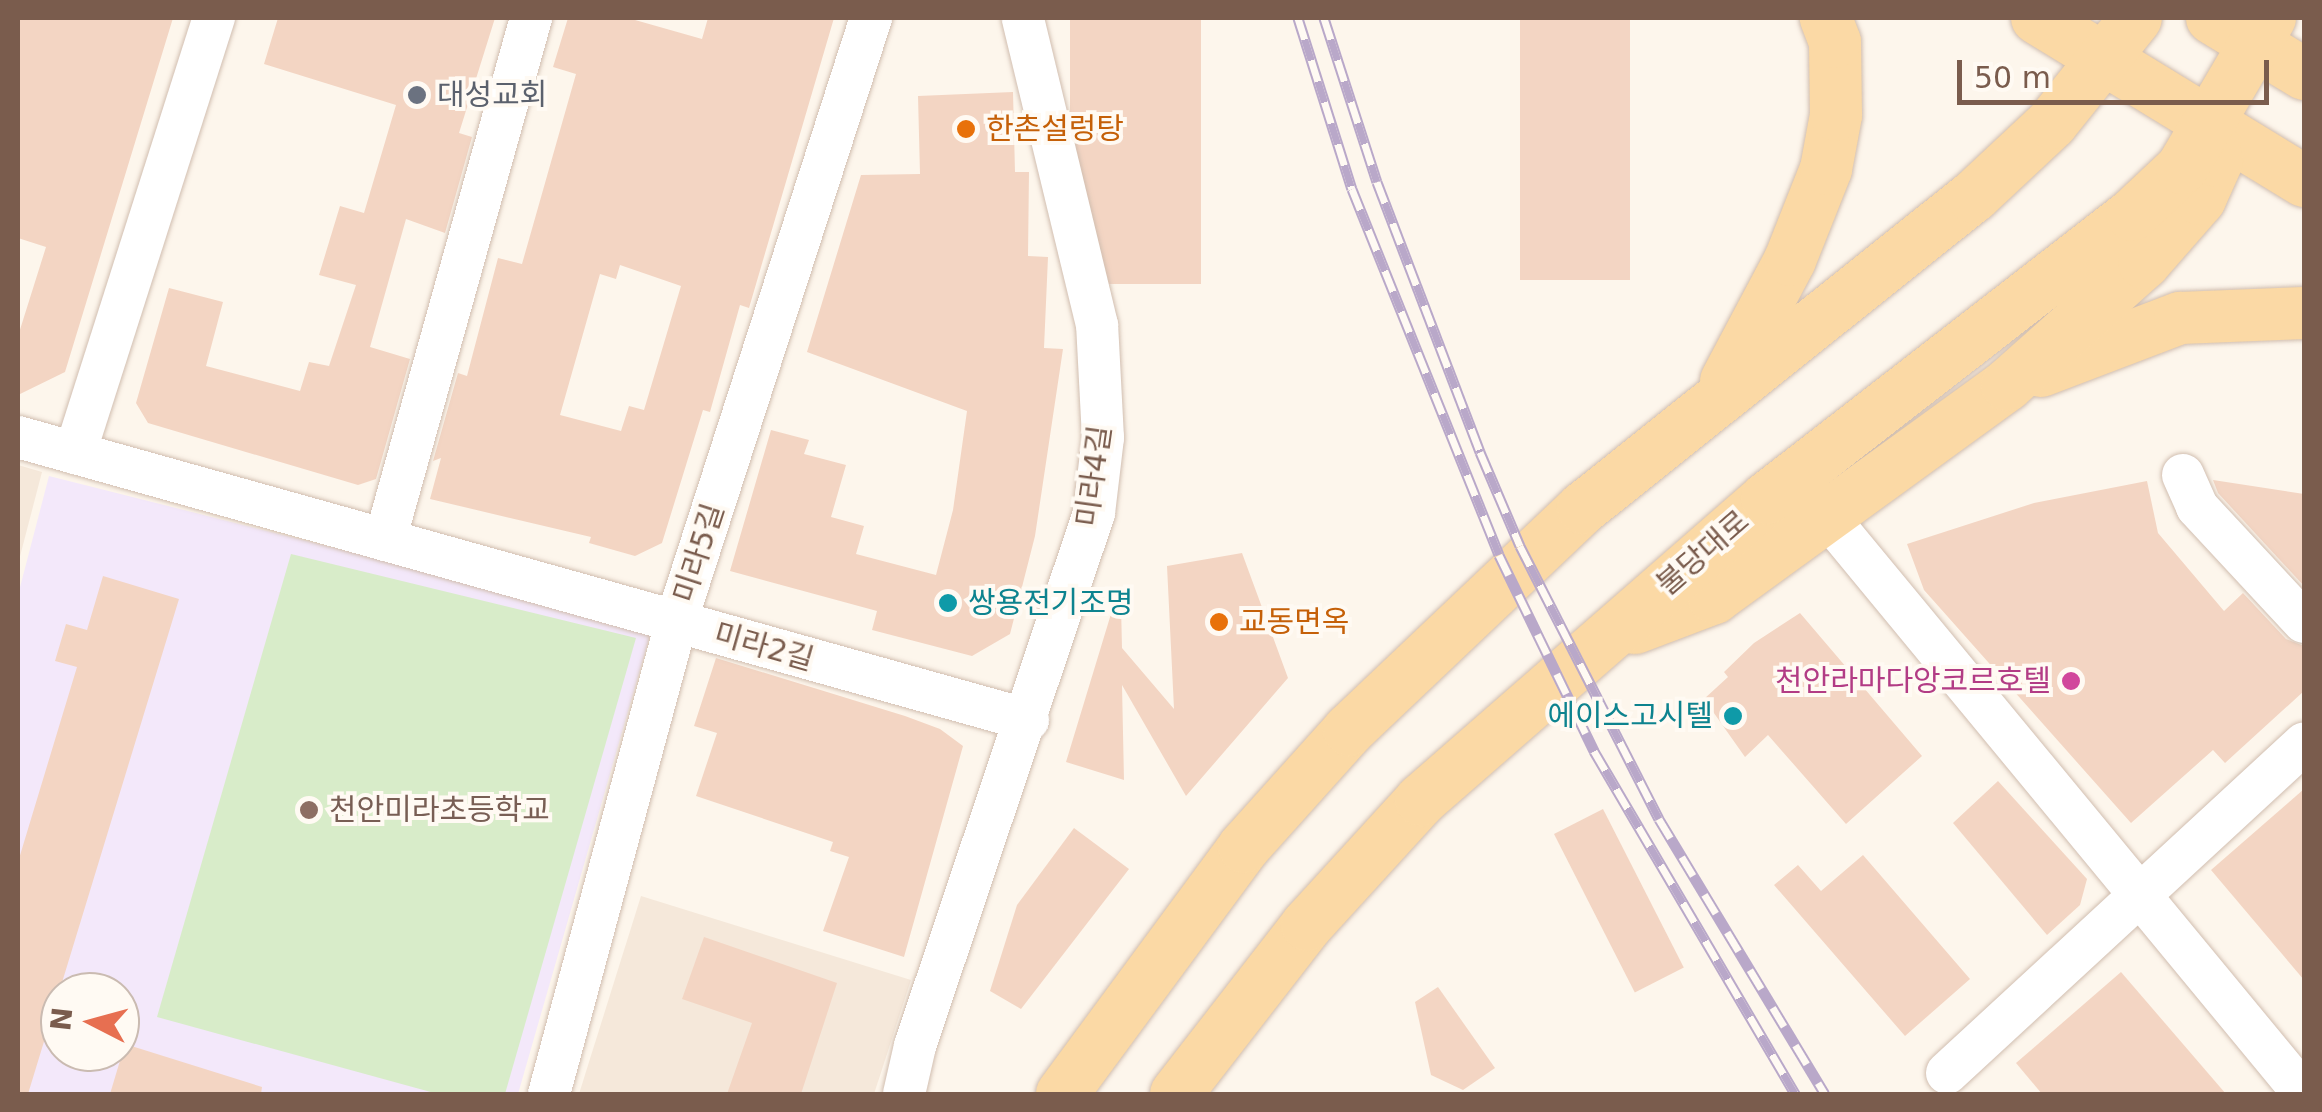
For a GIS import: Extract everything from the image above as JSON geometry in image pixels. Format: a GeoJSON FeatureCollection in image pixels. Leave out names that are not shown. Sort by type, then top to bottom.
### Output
{"type":"FeatureCollection","features":[{"type":"Feature","properties":{"kind":"main road"},"geometry":{"type":"LineString","coordinates":[[1715,401],[1790,260],[1826,169],[1836,115],[1835,42],[1826,18]]}},
{"type":"Feature","properties":{"kind":"main road"},"geometry":{"type":"LineString","coordinates":[[2037,18],[2304,181]]}},
{"type":"Feature","properties":{"kind":"main road"},"geometry":{"type":"LineString","coordinates":[[1062,1094],[1244,847],[1350,730],[1583,508],[1974,197],[2052,123],[2136,18]]}},
{"type":"Feature","properties":{"kind":"main road"},"geometry":{"type":"LineString","coordinates":[[2212,18],[2264,31],[2304,74]]}},
{"type":"Feature","properties":{"kind":"main road","name":"불당대로"},"geometry":{"type":"LineString","coordinates":[[1176,1094],[1308,925],[1422,800],[1766,498],[2132,215],[2182,168],[2264,31]]}},
{"type":"Feature","properties":{"kind":"main road"},"geometry":{"type":"LineString","coordinates":[[1601,641],[1714,598],[2007,384],[2144,263],[2200,198],[2217,161],[2210,121]]}},
{"type":"Feature","properties":{"kind":"main road"},"geometry":{"type":"LineString","coordinates":[[2007,384],[2180,318],[2304,314]]}},
{"type":"Feature","properties":{"kind":"street"},"geometry":{"type":"LineString","coordinates":[[76,453],[214,18]]}},
{"type":"Feature","properties":{"kind":"street"},"geometry":{"type":"LineString","coordinates":[[384,540],[531,18]]}},
{"type":"Feature","properties":{"kind":"street","name":"미라5길"},"geometry":{"type":"LineString","coordinates":[[549,1094],[676,622],[871,18]]}},
{"type":"Feature","properties":{"kind":"street","name":"미라4길"},"geometry":{"type":"LineString","coordinates":[[916,1084],[1094,513],[1103,438],[1097,325],[1024,18]]}},
{"type":"Feature","properties":{"kind":"street","name":"미라2길"},"geometry":{"type":"LineString","coordinates":[[18,437],[1028,720]]}},
{"type":"Feature","properties":{"kind":"street"},"geometry":{"type":"LineString","coordinates":[[2182,474],[2197,508],[2304,622]]}},
{"type":"Feature","properties":{"kind":"street"},"geometry":{"type":"LineString","coordinates":[[1826,515],[2304,1094]]}},
{"type":"Feature","properties":{"kind":"street"},"geometry":{"type":"LineString","coordinates":[[1947,1073],[2304,742]]}},
{"type":"Feature","properties":{"kind":"shaded area"},"geometry":{"type":"Polygon","coordinates":[[[18,465],[42,472],[18,564],[18,465]]]}},
{"type":"Feature","properties":{"kind":"shaded area","name":"천안미라초등학교"},"geometry":{"type":"Polygon","coordinates":[[[49,476],[652,628],[518,1094],[18,1094],[18,595],[49,476]]]}},
{"type":"Feature","properties":{"kind":"shaded area"},"geometry":{"type":"Polygon","coordinates":[[[641,896],[911,980],[874,1094],[579,1094],[641,896]]]}},
{"type":"Feature","properties":{"kind":"green space"},"geometry":{"type":"Polygon","coordinates":[[[291,554],[636,638],[505,1094],[438,1094],[157,1017],[291,554]]]}},
{"type":"Feature","properties":{"kind":"building"},"geometry":{"type":"Polygon","coordinates":[[[18,18],[173,18],[65,372],[18,395],[18,336],[46,247],[18,238],[18,18]]]}},
{"type":"Feature","properties":{"kind":"building"},"geometry":{"type":"Polygon","coordinates":[[[278,18],[495,18],[459,133],[472,137],[445,233],[406,219],[370,347],[410,359],[376,479],[358,485],[148,423],[136,403],[169,288],[223,302],[206,366],[300,391],[309,362],[329,366],[356,285],[319,275],[340,206],[364,213],[396,105],[264,64],[278,18]]]}},
{"type":"Feature","properties":{"kind":"building"},"geometry":{"type":"Polygon","coordinates":[[[568,18],[628,18],[702,39],[708,18],[834,18],[749,308],[740,305],[710,412],[703,410],[662,543],[635,556],[589,543],[591,537],[430,499],[441,458],[433,461],[458,373],[467,376],[498,258],[522,264],[576,74],[553,67],[568,18]],[[620,265],[616,279],[600,274],[560,415],[621,431],[629,406],[644,410],[681,286],[620,265]]]}},
{"type":"Feature","properties":{"kind":"building"},"geometry":{"type":"Polygon","coordinates":[[[1070,18],[1201,18],[1201,284],[1070,284],[1070,18]]]}},
{"type":"Feature","properties":{"kind":"building"},"geometry":{"type":"Polygon","coordinates":[[[1520,18],[1630,18],[1630,280],[1520,280],[1520,18]]]}},
{"type":"Feature","properties":{"kind":"building"},"geometry":{"type":"Polygon","coordinates":[[[1013,92],[1015,172],[1029,172],[1028,256],[1048,257],[1044,348],[1063,349],[1035,536],[1010,634],[972,656],[872,630],[877,611],[730,571],[771,430],[809,440],[804,454],[846,465],[831,517],[864,526],[856,554],[936,575],[953,510],[967,411],[807,352],[861,175],[920,174],[918,96],[1013,92]]]}},
{"type":"Feature","properties":{"kind":"building"},"geometry":{"type":"Polygon","coordinates":[[[2213,480],[2304,494],[2304,586],[2218,493],[2213,480]]]}},
{"type":"Feature","properties":{"kind":"building","name":"천안라마다앙코르호텔"},"geometry":{"type":"Polygon","coordinates":[[[2147,481],[2158,533],[2224,611],[2243,593],[2286,639],[2304,646],[2304,691],[2225,763],[2213,750],[2131,823],[1924,590],[1907,544],[2034,503],[2147,481]]]}},
{"type":"Feature","properties":{"kind":"building","name":"교동면옥"},"geometry":{"type":"Polygon","coordinates":[[[1242,553],[1288,678],[1186,796],[1122,685],[1124,780],[1066,762],[1114,604],[1121,605],[1122,648],[1174,709],[1167,566],[1242,553]]]}},
{"type":"Feature","properties":{"kind":"building"},"geometry":{"type":"Polygon","coordinates":[[[103,576],[179,599],[65,972],[40,972],[40,1055],[28,1094],[18,1094],[18,862],[77,667],[55,661],[66,624],[87,630],[103,576]]]}},
{"type":"Feature","properties":{"kind":"building"},"geometry":{"type":"Polygon","coordinates":[[[1800,613],[1922,756],[1846,824],[1768,735],[1745,757],[1704,699],[1728,677],[1724,672],[1754,643],[1800,613]]]}},
{"type":"Feature","properties":{"kind":"building"},"geometry":{"type":"Polygon","coordinates":[[[716,658],[905,716],[940,729],[963,746],[904,957],[823,931],[849,857],[830,851],[833,842],[696,796],[717,733],[694,726],[716,658]]]}},
{"type":"Feature","properties":{"kind":"building"},"geometry":{"type":"Polygon","coordinates":[[[1998,781],[2087,879],[2080,905],[2047,935],[1953,823],[1998,781]]]}},
{"type":"Feature","properties":{"kind":"building"},"geometry":{"type":"Polygon","coordinates":[[[2304,789],[2304,980],[2211,870],[2304,789]]]}},
{"type":"Feature","properties":{"kind":"building"},"geometry":{"type":"Polygon","coordinates":[[[1603,809],[1684,968],[1635,993],[1554,834],[1603,809]]]}},
{"type":"Feature","properties":{"kind":"building"},"geometry":{"type":"Polygon","coordinates":[[[1074,828],[1129,869],[1021,1009],[990,991],[1017,905],[1074,828]]]}},
{"type":"Feature","properties":{"kind":"building"},"geometry":{"type":"Polygon","coordinates":[[[1863,855],[1970,979],[1905,1036],[1774,885],[1798,865],[1821,891],[1863,855]]]}},
{"type":"Feature","properties":{"kind":"building"},"geometry":{"type":"Polygon","coordinates":[[[704,937],[837,983],[801,1094],[727,1094],[752,1023],[682,999],[704,937]]]}},
{"type":"Feature","properties":{"kind":"building"},"geometry":{"type":"Polygon","coordinates":[[[2121,972],[2226,1094],[2042,1094],[2016,1063],[2121,972]]]}},
{"type":"Feature","properties":{"kind":"building"},"geometry":{"type":"Polygon","coordinates":[[[1438,987],[1495,1068],[1463,1090],[1431,1075],[1415,1002],[1438,987]]]}},
{"type":"Feature","properties":{"kind":"building"},"geometry":{"type":"Polygon","coordinates":[[[140,1049],[262,1087],[261,1094],[110,1094],[117,1072],[140,1072],[140,1049]]]}},
{"type":"Feature","properties":{"kind":"railway"},"geometry":{"type":"LineString","coordinates":[[1298,18],[1352,189],[1499,555],[1594,751],[1795,1094]]}},
{"type":"Feature","properties":{"kind":"railway"},"geometry":{"type":"LineString","coordinates":[[1324,18],[1377,182],[1520,546],[1659,819],[1825,1094]]}},
{"type":"Feature","properties":{"kind":"place","name":"대성교회"},"geometry":{"type":"Point","coordinates":[417,95]}},
{"type":"Feature","properties":{"kind":"place","name":"한촌설렁탕"},"geometry":{"type":"Point","coordinates":[966,129]}},
{"type":"Feature","properties":{"kind":"place","name":"쌍용전기조명"},"geometry":{"type":"Point","coordinates":[948,603]}},
{"type":"Feature","properties":{"kind":"place","name":"교동면옥"},"geometry":{"type":"Point","coordinates":[1219,622]}},
{"type":"Feature","properties":{"kind":"place","name":"천안라마다앙코르호텔"},"geometry":{"type":"Point","coordinates":[2071,681]}},
{"type":"Feature","properties":{"kind":"place","name":"에이스고시텔"},"geometry":{"type":"Point","coordinates":[1733,716]}},
{"type":"Feature","properties":{"kind":"place","name":"천안미라초등학교"},"geometry":{"type":"Point","coordinates":[309,810]}}]}
